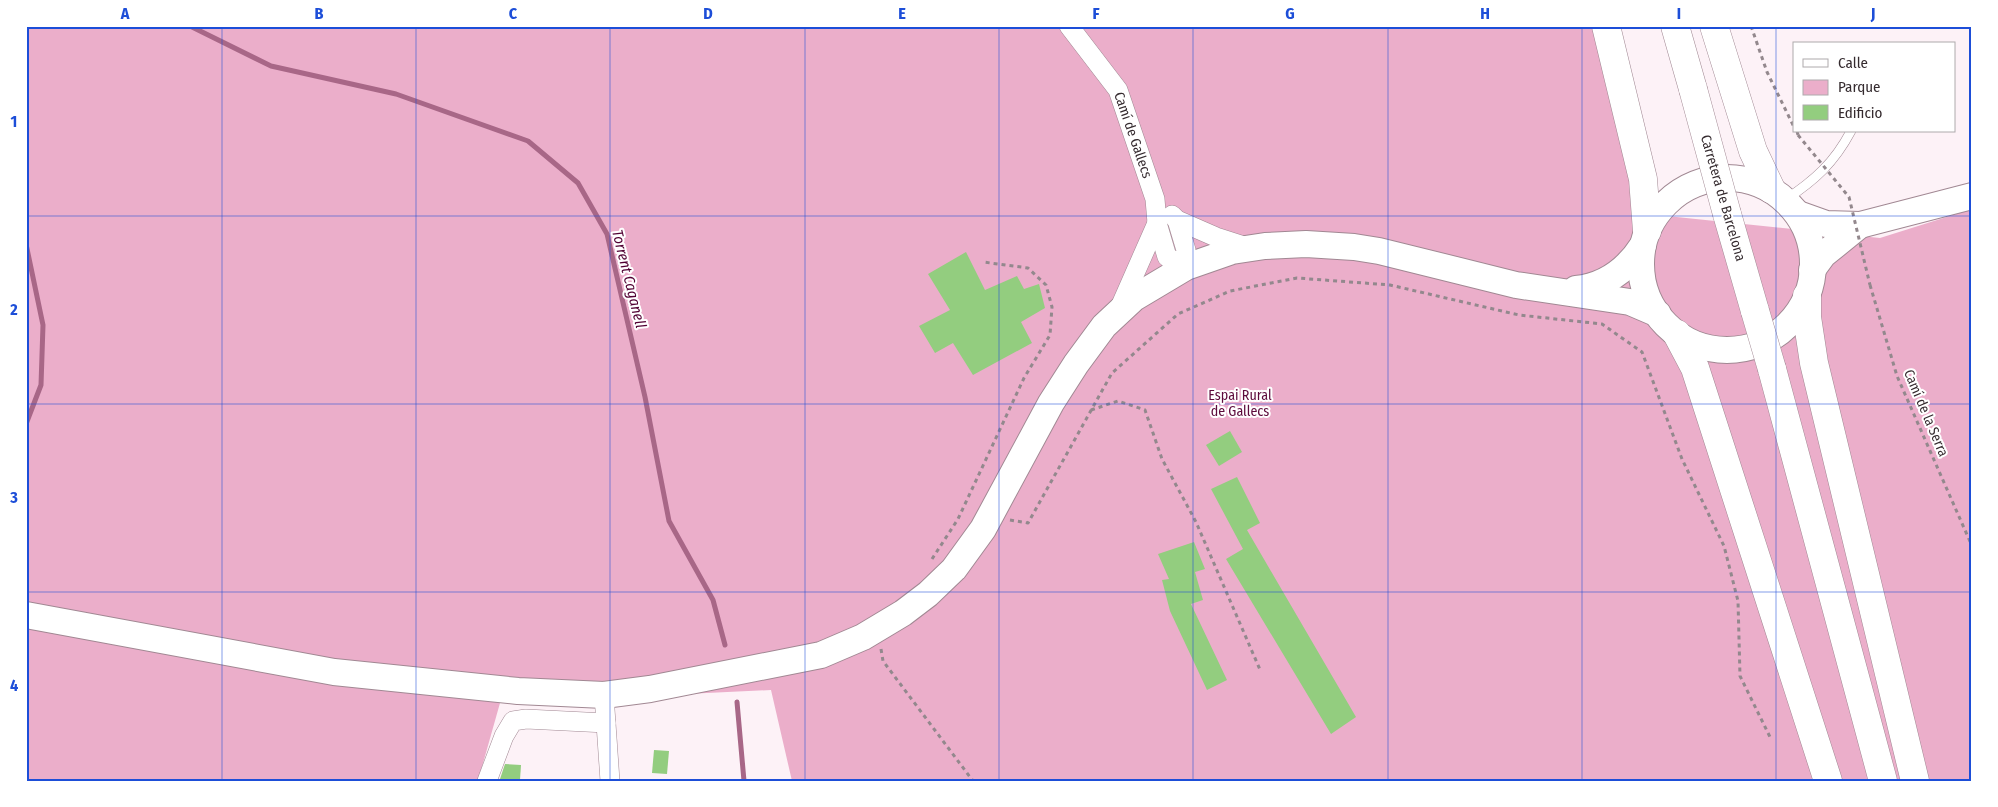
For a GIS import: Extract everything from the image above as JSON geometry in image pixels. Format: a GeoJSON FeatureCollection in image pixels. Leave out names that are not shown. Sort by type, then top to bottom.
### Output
{"type":"FeatureCollection","features":[{"type":"Feature","properties":{"kind":"highway"},"geometry":{"type":"LineString","coordinates":[[1606,26],[1642,179],[1645,238]]}},
{"type":"Feature","properties":{"kind":"highway","name":"Carretera de Barcelona"},"geometry":{"type":"LineString","coordinates":[[1675,26],[1772,369],[1882,781]]}},
{"type":"Feature","properties":{"kind":"highway"},"geometry":{"type":"LineString","coordinates":[[1714,26],[1753,151],[1785,201]]}},
{"type":"Feature","properties":{"kind":"highway"},"geometry":{"type":"LineString","coordinates":[[1806,296],[1814,363],[1915,781]]}},
{"type":"Feature","properties":{"kind":"highway"},"geometry":{"type":"LineString","coordinates":[[1677,334],[1695,368],[1828,781]]}},
{"type":"Feature","properties":{"kind":"main road"},"geometry":{"type":"LineString","coordinates":[[1555,292],[1589,288],[1603,283],[1628,264],[1661,209],[1675,195],[1699,182],[1736,178],[1754,181],[1826,224],[1860,226],[1965,196]]}},
{"type":"Feature","properties":{"kind":"main road"},"geometry":{"type":"LineString","coordinates":[[1645,238],[1641,263],[1643,282],[1648,298],[1658,314],[1677,334],[1697,345],[1715,348],[1733,349],[1756,346],[1779,334],[1795,316],[1806,296],[1812,270],[1808,237],[1785,201]]}},
{"type":"Feature","properties":{"kind":"main road"},"geometry":{"type":"LineString","coordinates":[[1812,270],[1823,255],[1860,226]]}},
{"type":"Feature","properties":{"kind":"main road"},"geometry":{"type":"LineString","coordinates":[[26,615],[334,672],[518,690],[604,695],[650,689],[790,662],[821,654],[878,628],[903,614],[928,594],[954,569],[990,517],[1056,395],[1104,326],[1134,298],[1186,266],[1249,248],[1306,244],[1354,247],[1379,251],[1484,278],[1555,292],[1630,302],[1658,314]]}},
{"type":"Feature","properties":{"kind":"street","name":"Camí de Gallecs"},"geometry":{"type":"LineString","coordinates":[[1069,26],[1118,90],[1155,199],[1157,223],[1168,257],[1186,266],[1186,250],[1177,220]]}},
{"type":"Feature","properties":{"kind":"street","name":"Camí de Gallecs"},"geometry":{"type":"LineString","coordinates":[[1155,199],[1177,220],[1216,237],[1249,248]]}},
{"type":"Feature","properties":{"kind":"street","name":"Camí de Gallecs"},"geometry":{"type":"LineString","coordinates":[[1117,314],[1157,223]]}},
{"type":"Feature","properties":{"kind":"street"},"geometry":{"type":"LineString","coordinates":[[604,695],[610,781]]}},
{"type":"Feature","properties":{"kind":"street"},"geometry":{"type":"LineString","coordinates":[[487,781],[504,736],[513,721],[526,719],[606,723]]}},
{"type":"Feature","properties":{"kind":"lane"},"geometry":{"type":"LineString","coordinates":[[1785,201],[1815,179],[1838,155],[1850,132]]}},
{"type":"Feature","properties":{"kind":"path"},"geometry":{"type":"LineString","coordinates":[[1751,26],[1767,72],[1793,125]]}},
{"type":"Feature","properties":{"kind":"path","name":"Camí de la Serra"},"geometry":{"type":"LineString","coordinates":[[1797,133],[1849,196],[1870,285],[1897,376],[1972,546]]}},
{"type":"Feature","properties":{"kind":"path"},"geometry":{"type":"LineString","coordinates":[[932,560],[958,519],[1024,378],[1050,335],[1052,307],[1046,285],[1028,268],[983,262]]}},
{"type":"Feature","properties":{"kind":"path"},"geometry":{"type":"LineString","coordinates":[[990,517],[1028,523],[1112,373],[1178,314],[1230,291],[1297,278],[1390,285],[1519,315],[1602,324],[1642,352],[1682,459],[1724,546],[1738,601],[1740,676],[1770,737]]}},
{"type":"Feature","properties":{"kind":"path"},"geometry":{"type":"LineString","coordinates":[[1091,410],[1118,401],[1145,410],[1162,459],[1196,522],[1261,672]]}},
{"type":"Feature","properties":{"kind":"path"},"geometry":{"type":"LineString","coordinates":[[878,628],[883,661],[973,781]]}},
{"type":"Feature","properties":{"kind":"green space","name":"Espai Rural de Gallecs"},"geometry":{"type":"Polygon","coordinates":[[[26,26],[1596,26],[1638,213],[1880,238],[1972,209],[1972,781],[792,781],[771,690],[500,703],[478,781],[26,781],[26,26]]]}},
{"type":"Feature","properties":{"kind":"building"},"geometry":{"type":"Polygon","coordinates":[[[966,252],[985,290],[1017,276],[1024,289],[1039,284],[1045,308],[1021,322],[1032,343],[973,375],[953,343],[935,353],[919,326],[950,310],[928,274],[966,252]]]}},
{"type":"Feature","properties":{"kind":"building"},"geometry":{"type":"Polygon","coordinates":[[[1230,431],[1242,452],[1219,466],[1206,445],[1230,431]]]}},
{"type":"Feature","properties":{"kind":"building"},"geometry":{"type":"Polygon","coordinates":[[[1237,477],[1260,523],[1247,530],[1356,717],[1331,734],[1226,559],[1243,549],[1211,489],[1237,477]]]}},
{"type":"Feature","properties":{"kind":"building"},"geometry":{"type":"Polygon","coordinates":[[[1194,542],[1205,569],[1195,572],[1203,600],[1191,604],[1227,680],[1207,690],[1170,611],[1162,580],[1169,579],[1158,554],[1194,542]]]}},
{"type":"Feature","properties":{"kind":"building"},"geometry":{"type":"Polygon","coordinates":[[[654,750],[669,751],[667,774],[652,773],[654,750]]]}},
{"type":"Feature","properties":{"kind":"building"},"geometry":{"type":"Polygon","coordinates":[[[505,764],[521,765],[520,780],[500,779],[505,764]]]}},
{"type":"Feature","properties":{"kind":"waterway","name":"Torrent Caganell"},"geometry":{"type":"LineString","coordinates":[[190,26],[271,66],[396,94],[528,141],[578,183],[607,234],[645,397],[669,521],[713,600],[725,645]]}},
{"type":"Feature","properties":{"kind":"waterway"},"geometry":{"type":"LineString","coordinates":[[26,244],[43,325],[41,385],[26,424]]}},
{"type":"Feature","properties":{"kind":"waterway","name":"Torrent Caganell"},"geometry":{"type":"LineString","coordinates":[[737,702],[744,781]]}}]}
